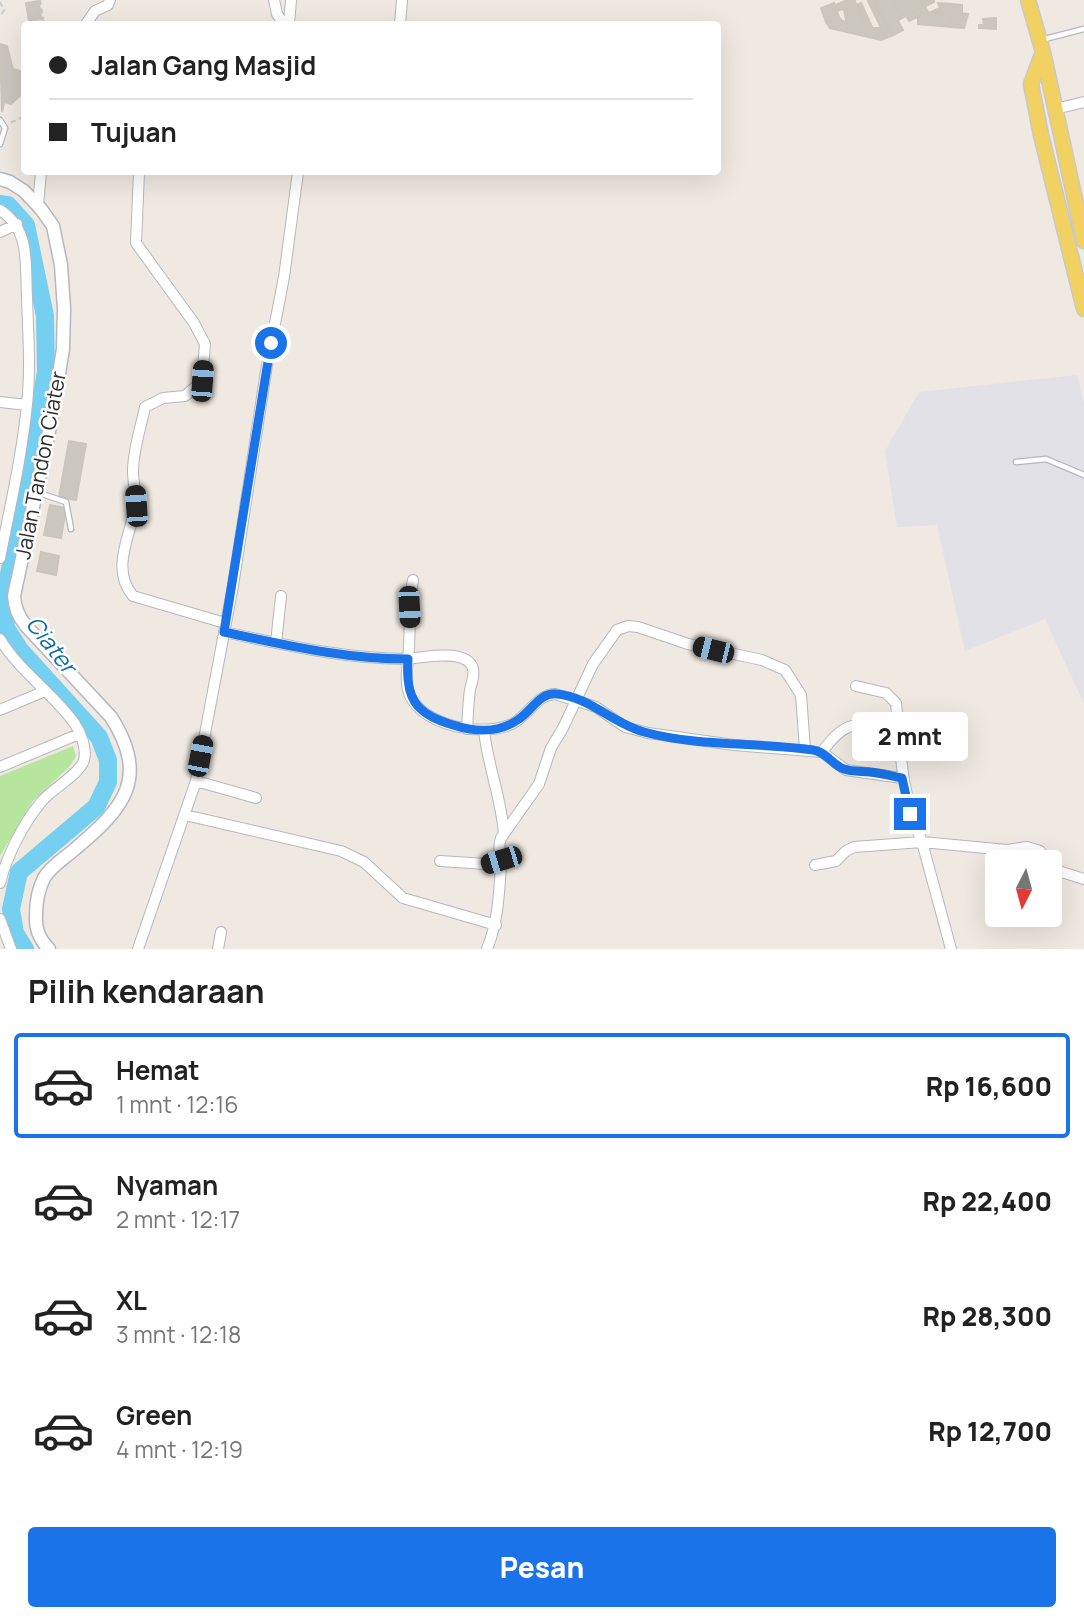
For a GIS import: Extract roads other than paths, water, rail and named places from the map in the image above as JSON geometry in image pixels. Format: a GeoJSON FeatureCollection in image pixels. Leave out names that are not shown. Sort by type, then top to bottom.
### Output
{"type":"FeatureCollection","features":[{"type":"Feature","properties":{"kind":"main road"},"geometry":{"type":"LineString","coordinates":[[1028,0],[1042,46],[1084,240]]}},
{"type":"Feature","properties":{"kind":"main road"},"geometry":{"type":"LineString","coordinates":[[1042,46],[1031,84],[1084,309]]}},
{"type":"Feature","properties":{"kind":"street"},"geometry":{"type":"LineString","coordinates":[[88,21],[95,10],[108,5],[110,0]]}},
{"type":"Feature","properties":{"kind":"street"},"geometry":{"type":"LineString","coordinates":[[274,0],[277,14],[284,21]]}},
{"type":"Feature","properties":{"kind":"street"},"geometry":{"type":"LineString","coordinates":[[288,21],[291,0]]}},
{"type":"Feature","properties":{"kind":"street"},"geometry":{"type":"LineString","coordinates":[[400,21],[402,0]]}},
{"type":"Feature","properties":{"kind":"street"},"geometry":{"type":"LineString","coordinates":[[1055,109],[1084,102]]}},
{"type":"Feature","properties":{"kind":"street"},"geometry":{"type":"LineString","coordinates":[[38,205],[41,175]]}},
{"type":"Feature","properties":{"kind":"street"},"geometry":{"type":"LineString","coordinates":[[139,175],[136,243],[194,323],[205,344],[202,381],[185,396],[163,398],[145,407],[133,469],[136,506],[126,540],[121,576],[125,587],[132,596],[306,651],[382,659],[447,655],[467,660],[473,666],[474,672],[467,729]]}},
{"type":"Feature","properties":{"kind":"street"},"geometry":{"type":"LineString","coordinates":[[138,949],[196,781],[284,277],[298,175]]}},
{"type":"Feature","properties":{"kind":"street","name":"Jalan Tandon Ciater"},"geometry":{"type":"LineString","coordinates":[[0,179],[18,187],[38,205],[53,226],[61,265],[64,309],[61,361],[51,422],[14,596],[16,611],[26,626],[111,717],[125,743],[129,770],[127,788],[118,808],[104,825],[49,871],[40,887],[36,925],[38,934],[49,949]]}},
{"type":"Feature","properties":{"kind":"street"},"geometry":{"type":"LineString","coordinates":[[0,210],[17,224],[24,242],[29,348],[27,405],[0,558]]}},
{"type":"Feature","properties":{"kind":"street"},"geometry":{"type":"LineString","coordinates":[[0,232],[17,224]]}},
{"type":"Feature","properties":{"kind":"street"},"geometry":{"type":"LineString","coordinates":[[0,402],[27,405]]}},
{"type":"Feature","properties":{"kind":"street"},"geometry":{"type":"LineString","coordinates":[[413,580],[409,607],[407,686],[416,705],[432,716],[467,729],[484,731],[512,724],[548,694],[576,699],[596,707],[625,727],[648,733],[734,746],[822,752],[846,770],[902,778]]}},
{"type":"Feature","properties":{"kind":"street"},"geometry":{"type":"LineString","coordinates":[[276,643],[281,596]]}},
{"type":"Feature","properties":{"kind":"street"},"geometry":{"type":"LineString","coordinates":[[487,949],[496,925],[499,845],[539,784],[551,748],[564,728],[593,664],[617,630],[628,626],[638,627],[688,643],[777,664],[785,670],[801,695],[804,750]]}},
{"type":"Feature","properties":{"kind":"street"},"geometry":{"type":"LineString","coordinates":[[0,639],[4,654],[62,708],[79,734],[84,750],[84,761],[78,769],[42,801],[19,836],[0,883]]}},
{"type":"Feature","properties":{"kind":"street"},"geometry":{"type":"LineString","coordinates":[[856,686],[891,695],[897,703],[902,778],[910,814],[922,842],[951,949]]}},
{"type":"Feature","properties":{"kind":"street"},"geometry":{"type":"LineString","coordinates":[[0,710],[45,691]]}},
{"type":"Feature","properties":{"kind":"street"},"geometry":{"type":"LineString","coordinates":[[822,752],[838,732],[854,724],[914,726],[914,738],[921,746]]}},
{"type":"Feature","properties":{"kind":"street"},"geometry":{"type":"LineString","coordinates":[[484,731],[488,762],[502,810],[504,834]]}},
{"type":"Feature","properties":{"kind":"street"},"geometry":{"type":"LineString","coordinates":[[0,767],[79,734]]}},
{"type":"Feature","properties":{"kind":"street"},"geometry":{"type":"LineString","coordinates":[[196,781],[256,798]]}},
{"type":"Feature","properties":{"kind":"street"},"geometry":{"type":"LineString","coordinates":[[185,815],[341,851],[364,862],[403,898],[496,925]]}},
{"type":"Feature","properties":{"kind":"street"},"geometry":{"type":"LineString","coordinates":[[815,865],[833,862],[846,850],[854,847],[922,842],[1007,850],[1027,847],[1037,850]]}},
{"type":"Feature","properties":{"kind":"street"},"geometry":{"type":"LineString","coordinates":[[440,861],[486,864],[500,856]]}},
{"type":"Feature","properties":{"kind":"street"},"geometry":{"type":"LineString","coordinates":[[1062,872],[1084,879]]}},
{"type":"Feature","properties":{"kind":"street"},"geometry":{"type":"LineString","coordinates":[[0,919],[11,949]]}},
{"type":"Feature","properties":{"kind":"street"},"geometry":{"type":"LineString","coordinates":[[218,949],[221,932]]}},
{"type":"Feature","properties":{"kind":"lane"},"geometry":{"type":"LineString","coordinates":[[1042,46],[1084,29]]}},
{"type":"Feature","properties":{"kind":"lane"},"geometry":{"type":"LineString","coordinates":[[0,144],[5,128],[2,122]]}},
{"type":"Feature","properties":{"kind":"lane"},"geometry":{"type":"LineString","coordinates":[[1016,462],[1046,459],[1084,475]]}},
{"type":"Feature","properties":{"kind":"lane"},"geometry":{"type":"LineString","coordinates":[[35,492],[66,502],[71,529]]}},
{"type":"Feature","properties":{"kind":"waterway","name":"Ciater"},"geometry":{"type":"LineString","coordinates":[[0,204],[8,205],[26,225],[45,316],[46,372],[4,602],[6,628],[20,650],[99,737],[108,760],[108,782],[96,807],[19,872],[11,909],[15,933],[25,949]]}}]}
